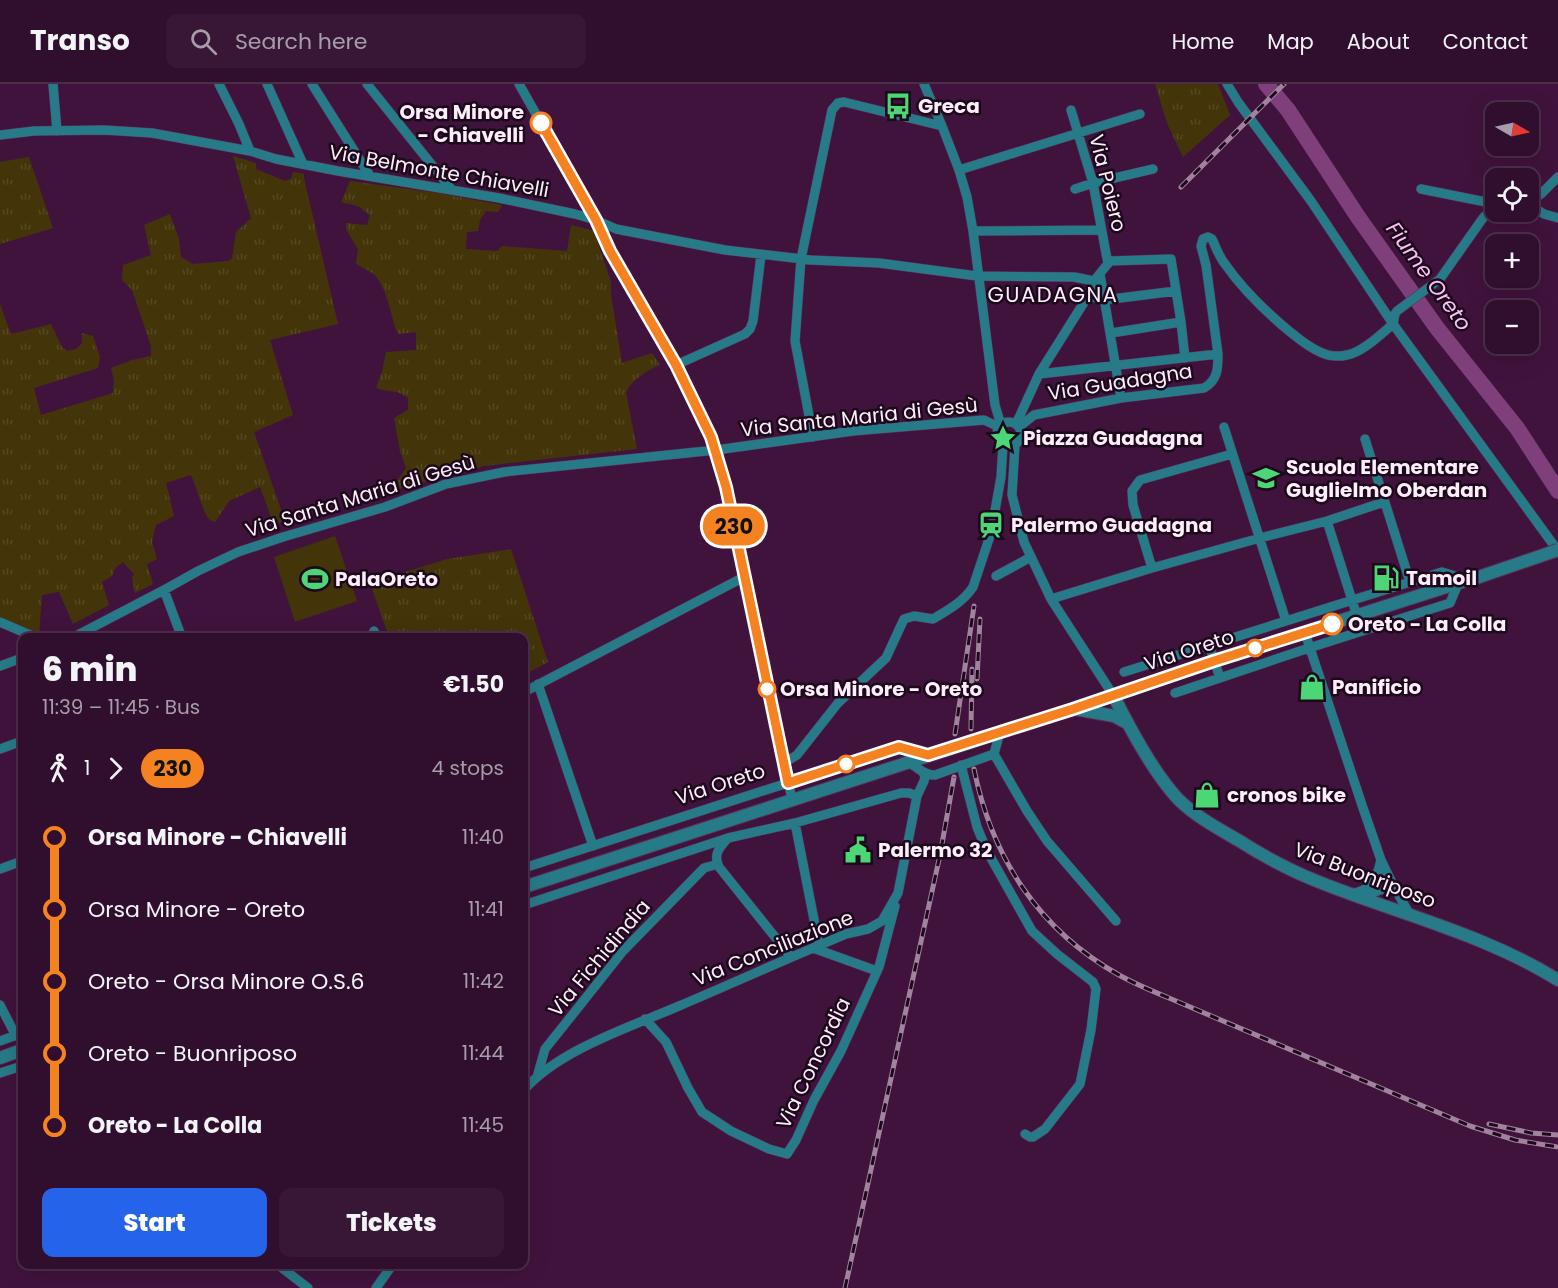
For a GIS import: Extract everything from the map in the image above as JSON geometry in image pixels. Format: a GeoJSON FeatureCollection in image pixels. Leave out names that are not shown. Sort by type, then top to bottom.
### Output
{"type":"FeatureCollection","features":[{"type":"Feature","properties":{"kind":"street"},"geometry":{"type":"LineString","coordinates":[[53,84],[57,131]]}},
{"type":"Feature","properties":{"kind":"street"},"geometry":{"type":"LineString","coordinates":[[219,84],[250,151]]}},
{"type":"Feature","properties":{"kind":"street"},"geometry":{"type":"LineString","coordinates":[[267,84],[303,164]]}},
{"type":"Feature","properties":{"kind":"street"},"geometry":{"type":"LineString","coordinates":[[367,84],[452,190]]}},
{"type":"Feature","properties":{"kind":"street"},"geometry":{"type":"LineString","coordinates":[[519,84],[596,220],[610,251],[676,365],[706,424],[716,450],[726,487],[792,800]]}},
{"type":"Feature","properties":{"kind":"street"},"geometry":{"type":"LineString","coordinates":[[924,84],[959,170],[967,197],[995,405],[1000,426],[997,436],[1003,445],[1015,445]]}},
{"type":"Feature","properties":{"kind":"street"},"geometry":{"type":"LineString","coordinates":[[1227,84],[1311,201],[1393,324],[1558,551]]}},
{"type":"Feature","properties":{"kind":"street"},"geometry":{"type":"LineString","coordinates":[[315,85],[370,176]]}},
{"type":"Feature","properties":{"kind":"street"},"geometry":{"type":"LineString","coordinates":[[813,437],[795,341],[801,259],[831,110],[838,103],[844,102],[942,126]]}},
{"type":"Feature","properties":{"kind":"street","name":"Via Poiero"},"geometry":{"type":"LineString","coordinates":[[1071,110],[1093,183],[1109,263]]}},
{"type":"Feature","properties":{"kind":"street"},"geometry":{"type":"LineString","coordinates":[[959,170],[1140,114]]}},
{"type":"Feature","properties":{"kind":"street","name":"Via Belmonte Chiavelli"},"geometry":{"type":"LineString","coordinates":[[0,135],[34,131],[104,130],[152,133],[250,151],[276,159],[564,212],[596,220],[616,229],[725,250],[801,259],[879,263],[978,276],[1097,277]]}},
{"type":"Feature","properties":{"kind":"street"},"geometry":{"type":"LineString","coordinates":[[1075,189],[1153,169]]}},
{"type":"Feature","properties":{"kind":"street"},"geometry":{"type":"LineString","coordinates":[[1539,195],[1558,177]]}},
{"type":"Feature","properties":{"kind":"street"},"geometry":{"type":"LineString","coordinates":[[1421,189],[1485,202]]}},
{"type":"Feature","properties":{"kind":"street"},"geometry":{"type":"LineString","coordinates":[[1539,211],[1558,218]]}},
{"type":"Feature","properties":{"kind":"street"},"geometry":{"type":"LineString","coordinates":[[1393,324],[1397,311],[1440,279],[1485,216]]}},
{"type":"Feature","properties":{"kind":"street"},"geometry":{"type":"LineString","coordinates":[[973,231],[1101,230]]}},
{"type":"Feature","properties":{"kind":"street","name":"Via Guadagna"},"geometry":{"type":"LineString","coordinates":[[1017,426],[1034,415],[1121,398],[1204,388],[1212,384],[1218,366],[1218,354],[1202,246],[1203,239],[1208,237],[1212,239],[1223,262],[1251,297],[1306,345],[1318,352],[1332,356],[1349,355],[1359,351],[1393,324]]}},
{"type":"Feature","properties":{"kind":"street"},"geometry":{"type":"LineString","coordinates":[[676,365],[745,334],[750,329],[761,255]]}},
{"type":"Feature","properties":{"kind":"street"},"geometry":{"type":"LineString","coordinates":[[1017,426],[1038,374],[1088,296],[1097,277],[1109,263],[1171,259],[1185,358]]}},
{"type":"Feature","properties":{"kind":"street"},"geometry":{"type":"LineString","coordinates":[[1097,277],[1111,333],[1121,398]]}},
{"type":"Feature","properties":{"kind":"street"},"geometry":{"type":"LineString","coordinates":[[1088,296],[1104,300],[1176,291]]}},
{"type":"Feature","properties":{"kind":"street"},"geometry":{"type":"LineString","coordinates":[[1111,333],[1181,322]]}},
{"type":"Feature","properties":{"kind":"street"},"geometry":{"type":"LineString","coordinates":[[1038,374],[1218,354]]}},
{"type":"Feature","properties":{"kind":"street","name":"Via Santa Maria di Gesù"},"geometry":{"type":"LineString","coordinates":[[82,633],[238,552],[385,507],[446,484],[504,472],[716,450],[853,431],[984,420],[1000,426]]}},
{"type":"Feature","properties":{"kind":"street"},"geometry":{"type":"LineString","coordinates":[[1000,426],[1008,422],[1017,426],[1021,435],[1015,445],[1012,495],[1024,542],[1051,599],[1113,695]]}},
{"type":"Feature","properties":{"kind":"street"},"geometry":{"type":"LineString","coordinates":[[1224,428],[1286,621]]}},
{"type":"Feature","properties":{"kind":"street"},"geometry":{"type":"LineString","coordinates":[[1365,439],[1410,582]]}},
{"type":"Feature","properties":{"kind":"street"},"geometry":{"type":"LineString","coordinates":[[784,763],[797,755],[838,704],[886,658],[904,619],[914,616],[933,619],[953,607],[969,593],[991,533],[1001,477],[1003,445]]}},
{"type":"Feature","properties":{"kind":"street"},"geometry":{"type":"LineString","coordinates":[[1152,568],[1133,505],[1132,491],[1140,480],[1232,454]]}},
{"type":"Feature","properties":{"kind":"street"},"geometry":{"type":"LineString","coordinates":[[1051,599],[1152,568],[1327,521],[1384,502]]}},
{"type":"Feature","properties":{"kind":"street"},"geometry":{"type":"LineString","coordinates":[[1327,521],[1357,616]]}},
{"type":"Feature","properties":{"kind":"street","name":"Via Oreto"},"geometry":{"type":"LineString","coordinates":[[528,886],[1558,551]]}},
{"type":"Feature","properties":{"kind":"street"},"geometry":{"type":"LineString","coordinates":[[996,576],[1031,557]]}},
{"type":"Feature","properties":{"kind":"street","name":"Via Oreto"},"geometry":{"type":"LineString","coordinates":[[1124,672],[1442,572],[1466,581]]}},
{"type":"Feature","properties":{"kind":"street"},"geometry":{"type":"LineString","coordinates":[[528,690],[744,577]]}},
{"type":"Feature","properties":{"kind":"street","name":"Via Oreto"},"geometry":{"type":"LineString","coordinates":[[1175,693],[1450,603],[1466,581]]}},
{"type":"Feature","properties":{"kind":"street"},"geometry":{"type":"LineString","coordinates":[[164,590],[180,633]]}},
{"type":"Feature","properties":{"kind":"street"},"geometry":{"type":"LineString","coordinates":[[0,622],[25,633]]}},
{"type":"Feature","properties":{"kind":"street"},"geometry":{"type":"LineString","coordinates":[[1305,633],[1382,860],[1410,915]]}},
{"type":"Feature","properties":{"kind":"street"},"geometry":{"type":"LineString","coordinates":[[1209,645],[1220,678]]}},
{"type":"Feature","properties":{"kind":"street"},"geometry":{"type":"LineString","coordinates":[[0,666],[18,659]]}},
{"type":"Feature","properties":{"kind":"street"},"geometry":{"type":"LineString","coordinates":[[538,684],[593,846]]}},
{"type":"Feature","properties":{"kind":"street","name":"Via Buonriposo"},"geometry":{"type":"LineString","coordinates":[[1113,695],[1161,779],[1195,813],[1250,848],[1317,882],[1482,941],[1534,965],[1558,980]]}},
{"type":"Feature","properties":{"kind":"street"},"geometry":{"type":"LineString","coordinates":[[1073,709],[1114,716],[1128,724]]}},
{"type":"Feature","properties":{"kind":"street"},"geometry":{"type":"LineString","coordinates":[[1000,732],[994,754],[1027,811],[1047,841],[1116,921]]}},
{"type":"Feature","properties":{"kind":"street"},"geometry":{"type":"LineString","coordinates":[[0,749],[18,742]]}},
{"type":"Feature","properties":{"kind":"street","name":"Via Oreto"},"geometry":{"type":"LineString","coordinates":[[528,867],[899,747],[928,755]]}},
{"type":"Feature","properties":{"kind":"street"},"geometry":{"type":"LineString","coordinates":[[907,762],[923,772],[935,775],[994,754]]}},
{"type":"Feature","properties":{"kind":"street"},"geometry":{"type":"LineString","coordinates":[[962,765],[977,827],[987,851],[1032,931],[1093,982],[1096,989],[1091,1030],[1080,1084],[1045,1129],[1033,1137],[1025,1134]]}},
{"type":"Feature","properties":{"kind":"street","name":"Via Conciliazione"},"geometry":{"type":"LineString","coordinates":[[537,1077],[551,1066],[645,1019],[816,946],[882,921],[898,893],[917,796],[925,777],[923,772]]}},
{"type":"Feature","properties":{"kind":"street"},"geometry":{"type":"LineString","coordinates":[[528,904],[728,838],[795,823],[901,793],[917,796]]}},
{"type":"Feature","properties":{"kind":"street"},"geometry":{"type":"LineString","coordinates":[[795,823],[816,946],[877,971]]}},
{"type":"Feature","properties":{"kind":"street"},"geometry":{"type":"LineString","coordinates":[[728,838],[718,848],[716,854],[718,864],[791,957]]}},
{"type":"Feature","properties":{"kind":"street"},"geometry":{"type":"LineString","coordinates":[[1351,894],[1368,888],[1377,875],[1382,860]]}},
{"type":"Feature","properties":{"kind":"street"},"geometry":{"type":"LineString","coordinates":[[0,869],[18,862]]}},
{"type":"Feature","properties":{"kind":"street","name":"Via Fichidindia"},"geometry":{"type":"LineString","coordinates":[[528,1086],[537,1077],[545,1049],[623,951],[704,868],[718,864]]}},
{"type":"Feature","properties":{"kind":"street"},"geometry":{"type":"LineString","coordinates":[[1351,894],[1363,895],[1393,885]]}},
{"type":"Feature","properties":{"kind":"street","name":"Via Concordia"},"geometry":{"type":"LineString","coordinates":[[645,1019],[666,1042],[702,1112],[731,1131],[769,1149],[787,1154],[841,1051],[877,971],[898,893]]}},
{"type":"Feature","properties":{"kind":"street"},"geometry":{"type":"LineString","coordinates":[[0,1005],[18,1032]]}},
{"type":"Feature","properties":{"kind":"street"},"geometry":{"type":"LineString","coordinates":[[0,1041],[18,1034]]}},
{"type":"Feature","properties":{"kind":"street"},"geometry":{"type":"LineString","coordinates":[[0,1058],[18,1051]]}},
{"type":"Feature","properties":{"kind":"street"},"geometry":{"type":"LineString","coordinates":[[0,1073],[18,1067]]}},
{"type":"Feature","properties":{"kind":"street"},"geometry":{"type":"LineString","coordinates":[[283,1269],[308,1288]]}},
{"type":"Feature","properties":{"kind":"street"},"geometry":{"type":"LineString","coordinates":[[377,1286],[389,1269]]}},
{"type":"Feature","properties":{"kind":"green space"},"geometry":{"type":"Polygon","coordinates":[[[1155,84],[1218,84],[1230,115],[1183,157],[1167,123],[1155,84]]]}},
{"type":"Feature","properties":{"kind":"green space"},"geometry":{"type":"Polygon","coordinates":[[[233,156],[256,163],[256,169],[285,181],[291,179],[293,172],[304,174],[338,324],[270,340],[293,415],[254,432],[285,521],[274,525],[260,487],[229,501],[215,522],[207,517],[191,475],[166,483],[174,516],[156,525],[152,542],[157,559],[147,564],[153,584],[135,593],[132,578],[134,574],[123,562],[115,568],[112,576],[102,582],[109,605],[73,624],[59,592],[42,595],[39,633],[0,617],[0,304],[11,334],[51,324],[62,347],[67,351],[76,349],[82,343],[82,333],[93,336],[100,357],[98,368],[34,388],[41,415],[113,393],[114,380],[111,368],[151,356],[151,346],[132,290],[122,280],[123,265],[151,255],[144,225],[170,214],[179,239],[181,257],[193,264],[228,261],[232,258],[236,232],[251,218],[233,156]]]}},
{"type":"Feature","properties":{"kind":"green space"},"geometry":{"type":"Polygon","coordinates":[[[29,157],[53,228],[0,244],[0,162],[29,157]]]}},
{"type":"Feature","properties":{"kind":"green space"},"geometry":{"type":"Polygon","coordinates":[[[350,181],[438,193],[502,205],[498,212],[486,211],[480,220],[478,231],[467,232],[466,249],[497,251],[502,246],[567,251],[571,225],[594,231],[611,282],[622,363],[652,353],[660,365],[636,380],[626,393],[637,449],[484,466],[399,489],[398,480],[406,468],[400,451],[394,418],[408,410],[408,398],[396,392],[376,388],[386,352],[416,350],[416,332],[398,334],[380,283],[373,274],[356,264],[358,249],[347,231],[346,223],[367,225],[370,215],[358,206],[341,202],[350,181]]]}},
{"type":"Feature","properties":{"kind":"green space","name":"PalaOreto"},"geometry":{"type":"Polygon","coordinates":[[[335,536],[357,601],[295,622],[274,557],[335,536]]]}},
{"type":"Feature","properties":{"kind":"green space"},"geometry":{"type":"Polygon","coordinates":[[[511,549],[548,662],[528,673],[528,633],[388,633],[370,583],[447,559],[511,549]]]}},
{"type":"Feature","properties":{"kind":"waterway","name":"Fiume Oreto"},"geometry":{"type":"LineString","coordinates":[[1266,84],[1288,110],[1358,217],[1437,328],[1517,428],[1558,491]]}},
{"type":"Feature","properties":{"kind":"railway"},"geometry":{"type":"LineString","coordinates":[[1181,187],[1284,84]]}},
{"type":"Feature","properties":{"kind":"railway"},"geometry":{"type":"LineString","coordinates":[[955,734],[974,606]]}},
{"type":"Feature","properties":{"kind":"railway"},"geometry":{"type":"LineString","coordinates":[[977,679],[980,619]]}},
{"type":"Feature","properties":{"kind":"railway"},"geometry":{"type":"LineString","coordinates":[[971,729],[972,669]]}},
{"type":"Feature","properties":{"kind":"railway"},"geometry":{"type":"LineString","coordinates":[[974,769],[982,802],[993,832],[1023,888],[1043,914],[1091,957],[1119,975],[1144,987],[1470,1126],[1515,1140],[1558,1147]]}},
{"type":"Feature","properties":{"kind":"railway"},"geometry":{"type":"LineString","coordinates":[[845,1288],[940,855],[954,777]]}},
{"type":"Feature","properties":{"kind":"railway"},"geometry":{"type":"LineString","coordinates":[[1489,1124],[1531,1133],[1558,1135]]}},
{"type":"Feature","properties":{"kind":"bus line","name":"230"},"geometry":{"type":"LineString","coordinates":[[541,123],[596,220],[610,251],[676,365],[706,424],[716,450],[726,487],[788,783],[899,747],[928,755],[1332,624]]}},
{"type":"Feature","properties":{"kind":"place","name":"Greca"},"geometry":{"type":"Point","coordinates":[898,106]}},
{"type":"Feature","properties":{"kind":"place","name":"Orsa Minore - Chiavelli"},"geometry":{"type":"Point","coordinates":[541,123]}},
{"type":"Feature","properties":{"kind":"place","name":"Piazza Guadagna"},"geometry":{"type":"Point","coordinates":[1003,438]}},
{"type":"Feature","properties":{"kind":"place","name":"Scuola Elementare Guglielmo Oberdan"},"geometry":{"type":"Point","coordinates":[1266,478]}},
{"type":"Feature","properties":{"kind":"place","name":"Palermo Guadagna"},"geometry":{"type":"Point","coordinates":[991,525]}},
{"type":"Feature","properties":{"kind":"place","name":"Tamoil"},"geometry":{"type":"Point","coordinates":[1386,578]}},
{"type":"Feature","properties":{"kind":"place","name":"PalaOreto"},"geometry":{"type":"Point","coordinates":[315,579]}},
{"type":"Feature","properties":{"kind":"place","name":"Oreto - La Colla"},"geometry":{"type":"Point","coordinates":[1332,624]}},
{"type":"Feature","properties":{"kind":"place","name":"Panificio"},"geometry":{"type":"Point","coordinates":[1312,687]}},
{"type":"Feature","properties":{"kind":"place","name":"Orsa Minore - Oreto"},"geometry":{"type":"Point","coordinates":[767,689]}},
{"type":"Feature","properties":{"kind":"place","name":"cronos bike"},"geometry":{"type":"Point","coordinates":[1207,795]}},
{"type":"Feature","properties":{"kind":"place","name":"Palermo 32"},"geometry":{"type":"Point","coordinates":[858,850]}},
{"type":"Feature","properties":{"kind":"district","name":"GUADAGNA"},"geometry":{"type":"Point","coordinates":[1053,294]}}]}
